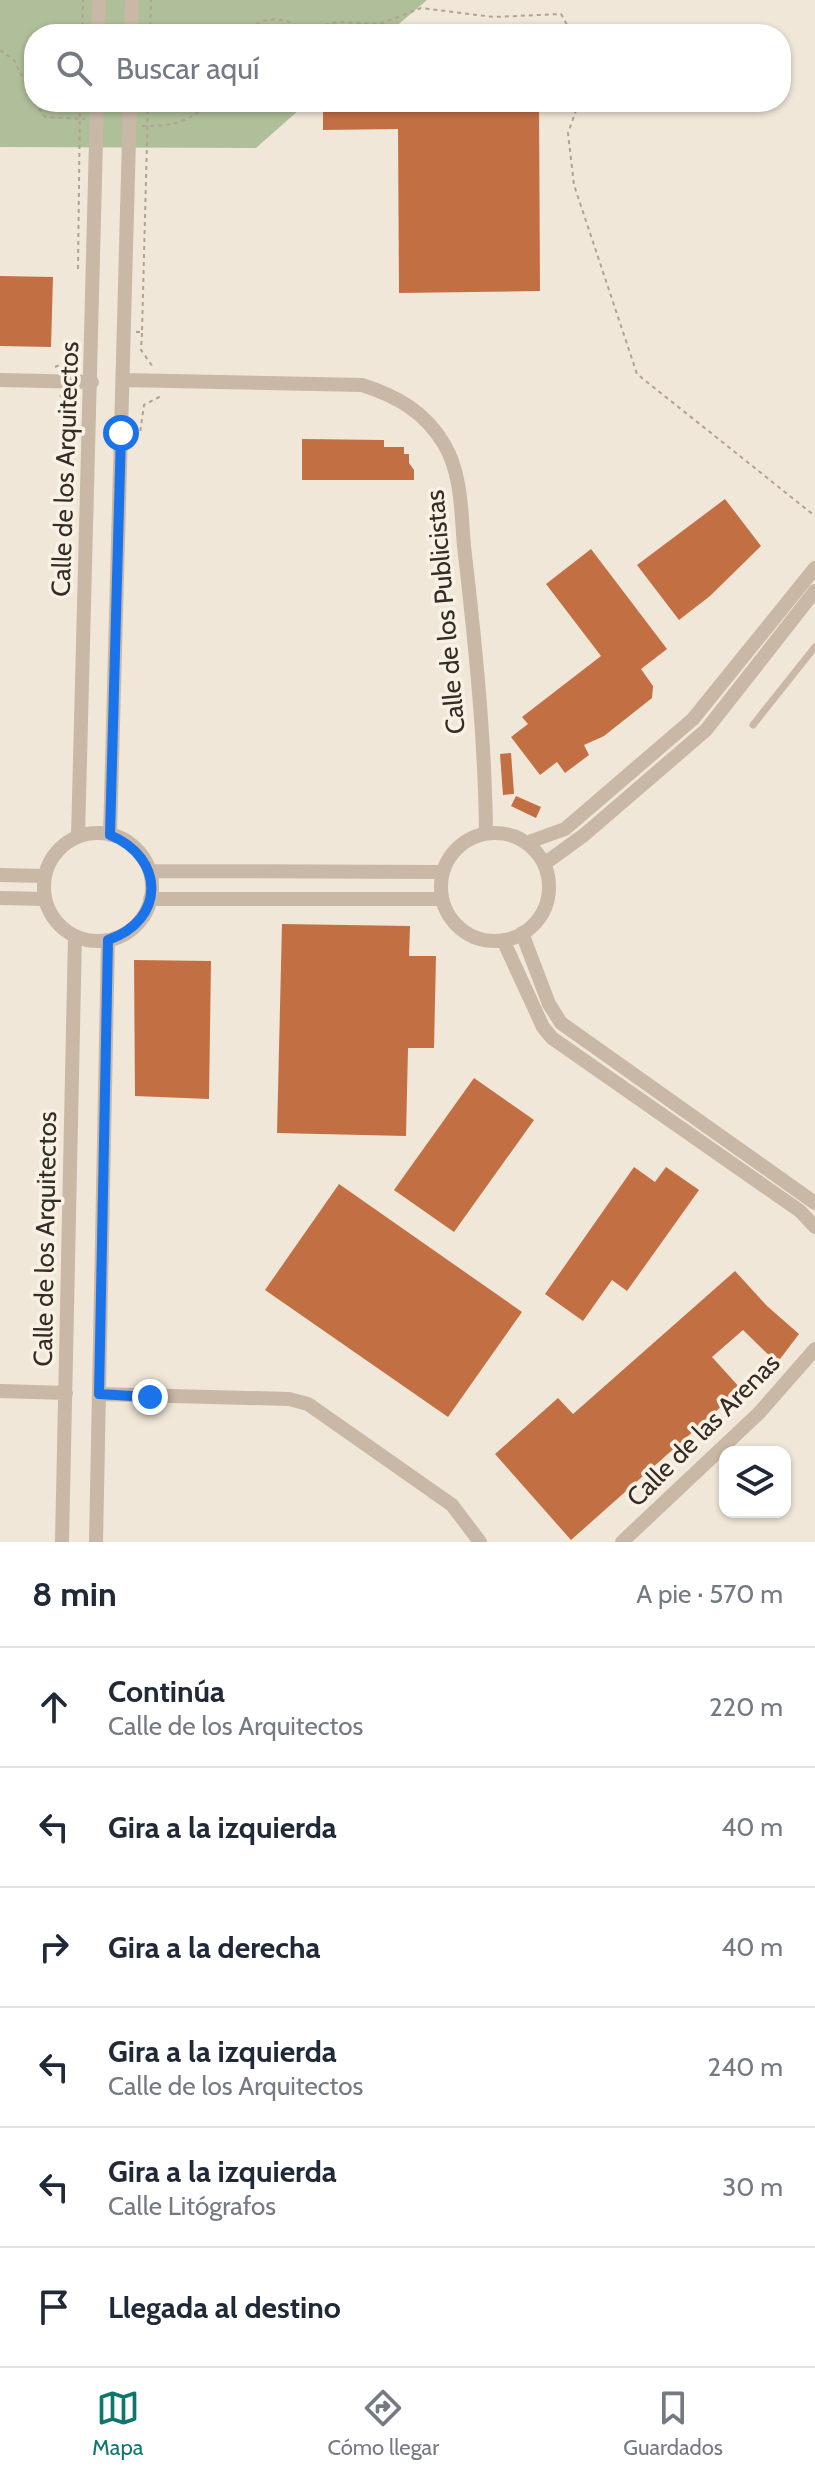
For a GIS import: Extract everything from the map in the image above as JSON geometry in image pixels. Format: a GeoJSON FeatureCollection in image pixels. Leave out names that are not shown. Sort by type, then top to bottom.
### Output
{"type":"FeatureCollection","features":[{"type":"Feature","properties":{"kind":"street"},"geometry":{"type":"LineString","coordinates":[[98,24],[99,0]]}},
{"type":"Feature","properties":{"kind":"street"},"geometry":{"type":"LineString","coordinates":[[131,24],[132,0]]}},
{"type":"Feature","properties":{"kind":"street","name":"Calle de los Arquitectos"},"geometry":{"type":"LineString","coordinates":[[78,837],[97,112]]}},
{"type":"Feature","properties":{"kind":"street","name":"Calle de los Arquitectos"},"geometry":{"type":"LineString","coordinates":[[110,835],[130,112]]}},
{"type":"Feature","properties":{"kind":"street"},"geometry":{"type":"LineString","coordinates":[[0,380],[92,382]]}},
{"type":"Feature","properties":{"kind":"street","name":"Calle de los Publicistas"},"geometry":{"type":"LineString","coordinates":[[123,380],[362,385],[391,394],[423,416],[445,445],[456,473],[467,573],[486,833]]}},
{"type":"Feature","properties":{"kind":"street"},"geometry":{"type":"LineString","coordinates":[[526,843],[565,829],[693,719],[815,568]]}},
{"type":"Feature","properties":{"kind":"street"},"geometry":{"type":"LineString","coordinates":[[544,864],[584,835],[706,730],[815,591]]}},
{"type":"Feature","properties":{"kind":"street"},"geometry":{"type":"LineString","coordinates":[[486,833],[514,836],[526,843],[544,864],[548,895],[535,923],[522,933],[503,940],[472,936],[458,927],[442,899],[443,872],[458,847],[486,833]]}},
{"type":"Feature","properties":{"kind":"street"},"geometry":{"type":"LineString","coordinates":[[110,835],[134,848],[150,871],[150,899],[135,926],[108,940],[75,936],[51,914],[45,899],[45,876],[52,859],[63,846],[78,837],[110,835]]}},
{"type":"Feature","properties":{"kind":"street"},"geometry":{"type":"LineString","coordinates":[[150,871],[443,872]]}},
{"type":"Feature","properties":{"kind":"street"},"geometry":{"type":"LineString","coordinates":[[0,875],[45,876]]}},
{"type":"Feature","properties":{"kind":"street"},"geometry":{"type":"LineString","coordinates":[[0,898],[45,899]]}},
{"type":"Feature","properties":{"kind":"street"},"geometry":{"type":"LineString","coordinates":[[150,899],[442,899]]}},
{"type":"Feature","properties":{"kind":"street"},"geometry":{"type":"LineString","coordinates":[[522,933],[549,1004],[561,1023],[815,1203]]}},
{"type":"Feature","properties":{"kind":"street","name":"Calle de los Arquitectos"},"geometry":{"type":"LineString","coordinates":[[62,1542],[75,936]]}},
{"type":"Feature","properties":{"kind":"street"},"geometry":{"type":"LineString","coordinates":[[96,1542],[108,940]]}},
{"type":"Feature","properties":{"kind":"street"},"geometry":{"type":"LineString","coordinates":[[503,940],[543,1027],[552,1038],[800,1211],[815,1227]]}},
{"type":"Feature","properties":{"kind":"street","name":"Calle de las Arenas"},"geometry":{"type":"LineString","coordinates":[[622,1542],[759,1413],[815,1349]]}},
{"type":"Feature","properties":{"kind":"street"},"geometry":{"type":"LineString","coordinates":[[0,1391],[66,1393]]}},
{"type":"Feature","properties":{"kind":"street"},"geometry":{"type":"LineString","coordinates":[[99,1394],[289,1399],[308,1404],[452,1505],[480,1542]]}},
{"type":"Feature","properties":{"kind":"lane"},"geometry":{"type":"LineString","coordinates":[[753,725],[815,647]]}},
{"type":"Feature","properties":{"kind":"path"},"geometry":{"type":"LineString","coordinates":[[82,24],[83,0]]}},
{"type":"Feature","properties":{"kind":"path"},"geometry":{"type":"LineString","coordinates":[[150,24],[151,0]]}},
{"type":"Feature","properties":{"kind":"path"},"geometry":{"type":"LineString","coordinates":[[328,24],[380,24],[421,8],[494,17],[561,14],[566,24]]}},
{"type":"Feature","properties":{"kind":"path"},"geometry":{"type":"LineString","coordinates":[[258,24],[282,17],[295,24]]}},
{"type":"Feature","properties":{"kind":"path"},"geometry":{"type":"LineString","coordinates":[[0,50],[14,60],[24,81]]}},
{"type":"Feature","properties":{"kind":"path"},"geometry":{"type":"LineString","coordinates":[[41,112],[45,117],[97,119]]}},
{"type":"Feature","properties":{"kind":"path"},"geometry":{"type":"LineString","coordinates":[[78,272],[80,112]]}},
{"type":"Feature","properties":{"kind":"path"},"geometry":{"type":"LineString","coordinates":[[148,112],[141,350],[156,370]]}},
{"type":"Feature","properties":{"kind":"path"},"geometry":{"type":"LineString","coordinates":[[129,126],[186,122],[198,112]]}},
{"type":"Feature","properties":{"kind":"path"},"geometry":{"type":"LineString","coordinates":[[575,112],[568,133],[574,185],[637,374],[815,516]]}},
{"type":"Feature","properties":{"kind":"path"},"geometry":{"type":"LineString","coordinates":[[124,332],[142,332]]}},
{"type":"Feature","properties":{"kind":"path"},"geometry":{"type":"LineString","coordinates":[[54,367],[72,357],[77,341]]}},
{"type":"Feature","properties":{"kind":"path"},"geometry":{"type":"LineString","coordinates":[[121,433],[140,433],[144,405],[154,397],[176,394],[177,381]]}},
{"type":"Feature","properties":{"kind":"path"},"geometry":{"type":"LineString","coordinates":[[56,392],[70,405],[76,422]]}},
{"type":"Feature","properties":{"kind":"green space"},"geometry":{"type":"Polygon","coordinates":[[[0,0],[427,0],[399,24],[24,24],[24,112],[297,112],[256,148],[0,147],[0,0]]]}},
{"type":"Feature","properties":{"kind":"building"},"geometry":{"type":"Polygon","coordinates":[[[323,112],[539,112],[540,291],[399,293],[398,129],[323,130],[323,112]]]}},
{"type":"Feature","properties":{"kind":"building"},"geometry":{"type":"Polygon","coordinates":[[[0,276],[53,277],[51,347],[0,346],[0,276]]]}},
{"type":"Feature","properties":{"kind":"building"},"geometry":{"type":"Polygon","coordinates":[[[302,439],[384,440],[384,447],[404,447],[404,454],[409,454],[409,463],[414,470],[414,480],[302,480],[302,439]]]}},
{"type":"Feature","properties":{"kind":"building"},"geometry":{"type":"Polygon","coordinates":[[[725,499],[761,546],[710,596],[679,620],[637,565],[725,499]]]}},
{"type":"Feature","properties":{"kind":"building"},"geometry":{"type":"Polygon","coordinates":[[[591,549],[667,649],[641,669],[653,686],[652,698],[604,736],[584,745],[589,755],[565,773],[557,762],[540,775],[511,737],[528,724],[522,717],[601,656],[546,584],[591,549]]]}},
{"type":"Feature","properties":{"kind":"building"},"geometry":{"type":"Polygon","coordinates":[[[511,753],[514,794],[503,795],[500,754],[511,753]]]}},
{"type":"Feature","properties":{"kind":"building"},"geometry":{"type":"Polygon","coordinates":[[[516,796],[541,807],[536,818],[511,806],[516,796]]]}},
{"type":"Feature","properties":{"kind":"building"},"geometry":{"type":"Polygon","coordinates":[[[282,924],[410,926],[409,956],[436,956],[434,1048],[408,1048],[406,1136],[277,1133],[282,924]]]}},
{"type":"Feature","properties":{"kind":"building"},"geometry":{"type":"Polygon","coordinates":[[[134,960],[211,961],[209,1099],[135,1096],[134,960]]]}},
{"type":"Feature","properties":{"kind":"building"},"geometry":{"type":"Polygon","coordinates":[[[474,1078],[534,1120],[454,1232],[394,1190],[474,1078]]]}},
{"type":"Feature","properties":{"kind":"building"},"geometry":{"type":"Polygon","coordinates":[[[634,1167],[655,1182],[666,1167],[699,1190],[627,1291],[612,1280],[583,1321],[545,1294],[634,1167]]]}},
{"type":"Feature","properties":{"kind":"building"},"geometry":{"type":"Polygon","coordinates":[[[339,1184],[522,1312],[448,1417],[265,1290],[339,1184]]]}},
{"type":"Feature","properties":{"kind":"building"},"geometry":{"type":"Polygon","coordinates":[[[735,1271],[767,1306],[799,1334],[777,1363],[743,1330],[712,1357],[741,1389],[571,1540],[495,1454],[558,1398],[573,1414],[735,1271]]]}},
{"type":"Feature","properties":{"kind":"route"},"geometry":{"type":"LineString","coordinates":[[121,433],[110,835],[128,842],[141,855],[150,871],[152,890],[145,914],[135,926],[123,935],[108,940],[99,1394],[150,1397]]}}]}
